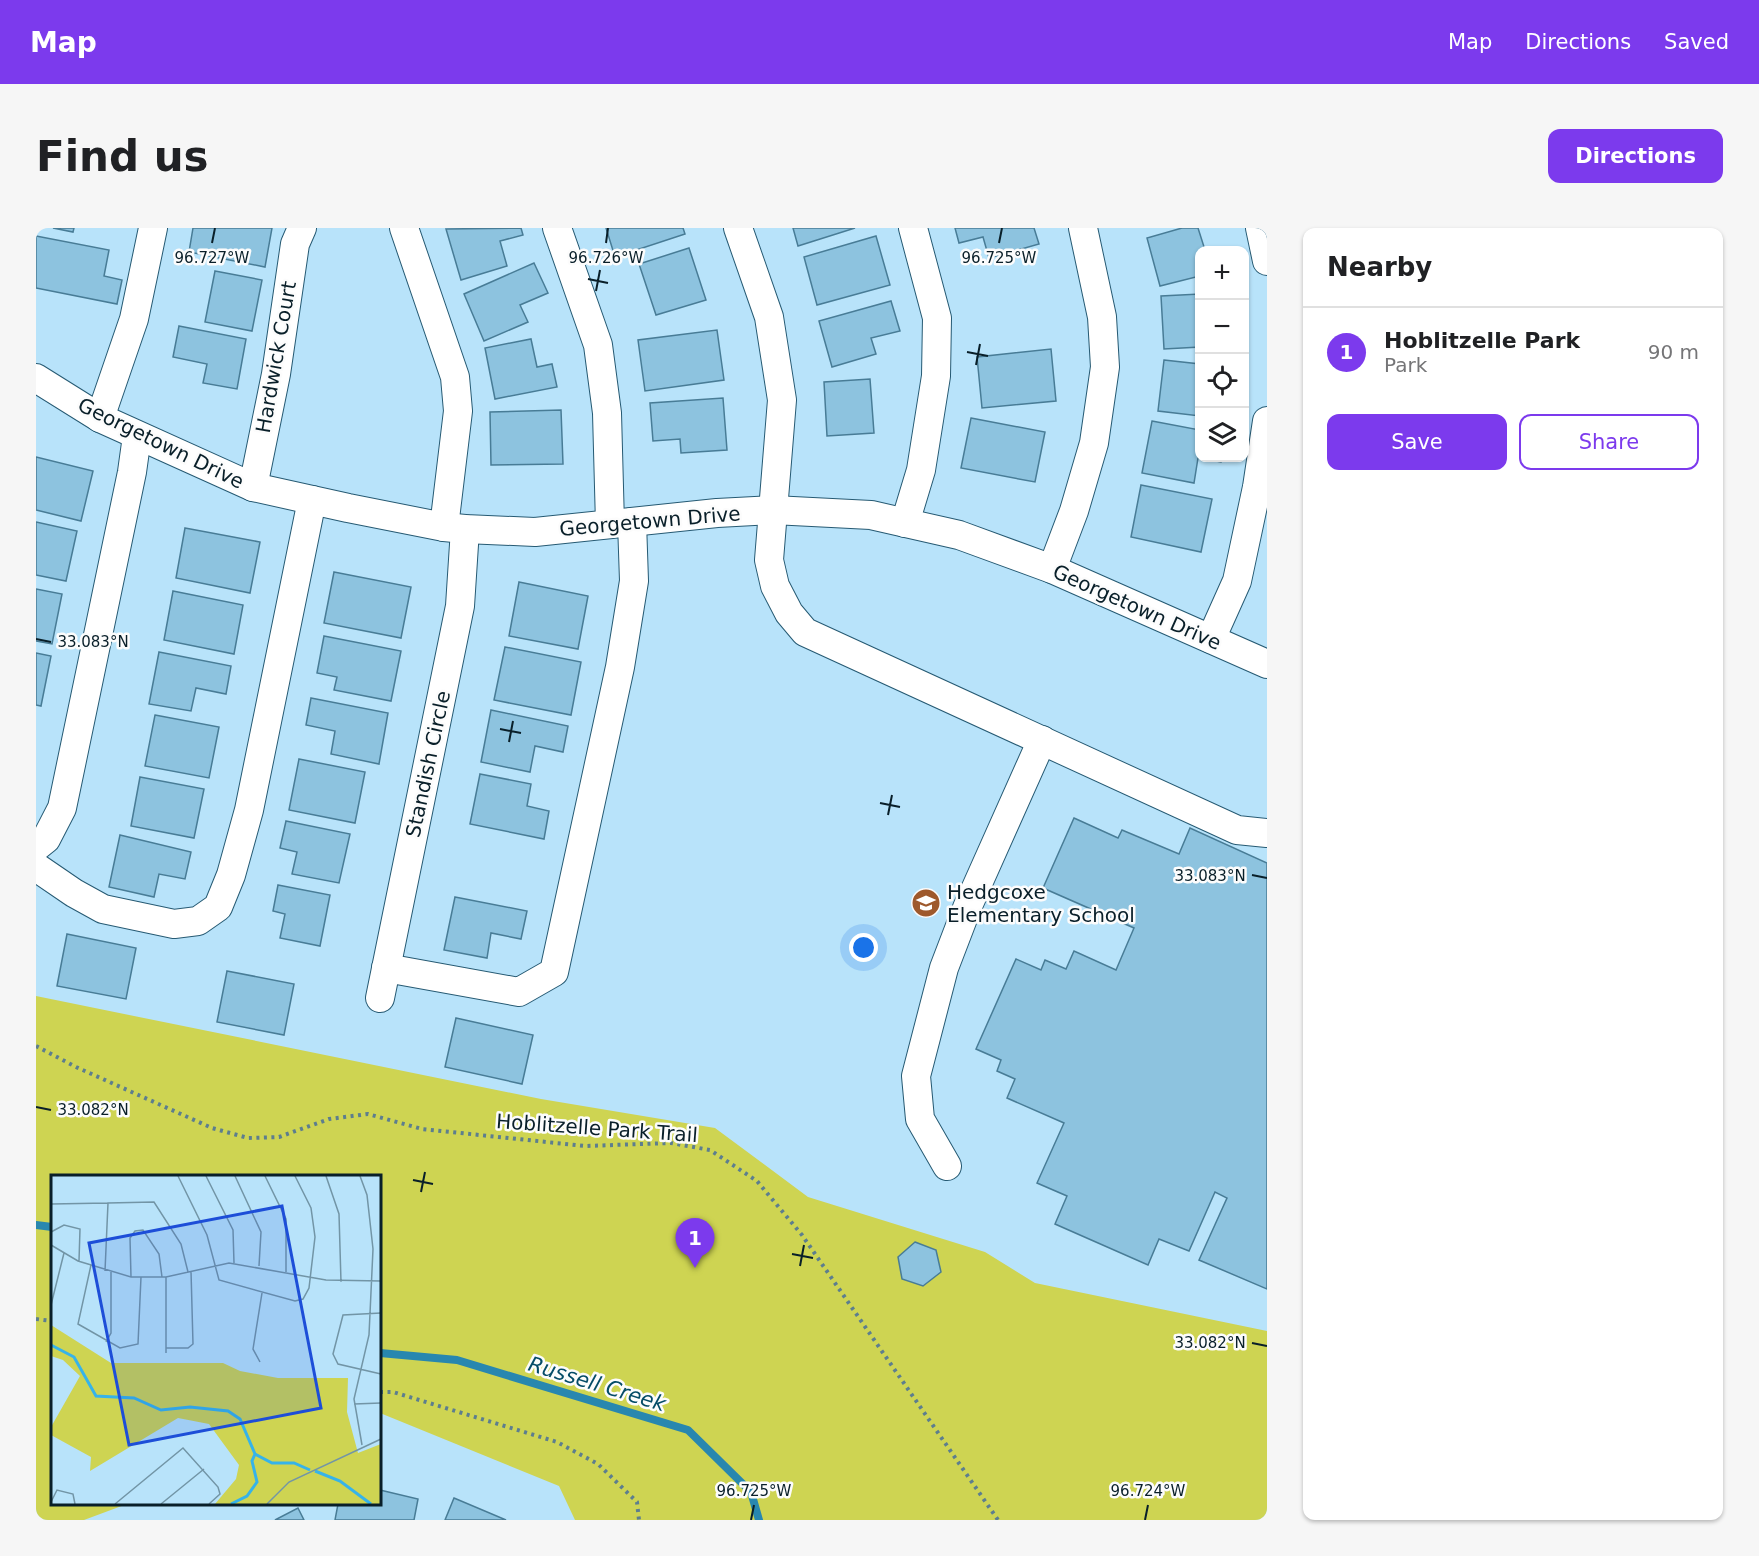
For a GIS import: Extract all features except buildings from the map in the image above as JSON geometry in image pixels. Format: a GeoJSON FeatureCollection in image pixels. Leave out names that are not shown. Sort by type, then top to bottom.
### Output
{"type":"FeatureCollection","features":[{"type":"Feature","properties":{"kind":"street"},"geometry":{"type":"LineString","coordinates":[[100,418],[134,319],[153,228]]}},
{"type":"Feature","properties":{"kind":"street","name":"Hardwick Court"},"geometry":{"type":"LineString","coordinates":[[253,487],[276,374],[295,244],[302,228]]}},
{"type":"Feature","properties":{"kind":"street"},"geometry":{"type":"LineString","coordinates":[[404,228],[455,377],[458,411],[454,528]]}},
{"type":"Feature","properties":{"kind":"street"},"geometry":{"type":"LineString","coordinates":[[386,969],[519,992],[554,972],[620,667],[634,581],[621,523],[598,345],[556,228]]}},
{"type":"Feature","properties":{"kind":"street"},"geometry":{"type":"LineString","coordinates":[[738,228],[769,317],[782,400],[769,560],[775,586],[789,613],[805,632],[1237,830],[1267,833]]}},
{"type":"Feature","properties":{"kind":"street"},"geometry":{"type":"LineString","coordinates":[[906,523],[921,470],[936,376],[937,318],[913,228]]}},
{"type":"Feature","properties":{"kind":"street"},"geometry":{"type":"LineString","coordinates":[[1052,569],[1074,511],[1094,443],[1105,367],[1102,317],[1083,228]]}},
{"type":"Feature","properties":{"kind":"street"},"geometry":{"type":"LineString","coordinates":[[1260,228],[1267,261]]}},
{"type":"Feature","properties":{"kind":"street","name":"Georgetown Drive"},"geometry":{"type":"LineString","coordinates":[[36,378],[100,418],[253,487],[454,528],[535,532],[773,510],[871,515],[959,535],[1052,569],[1267,664]]}},
{"type":"Feature","properties":{"kind":"street"},"geometry":{"type":"LineString","coordinates":[[1211,639],[1237,582],[1257,487],[1267,422]]}},
{"type":"Feature","properties":{"kind":"street"},"geometry":{"type":"LineString","coordinates":[[36,847],[46,839],[63,808],[132,472],[137,436]]}},
{"type":"Feature","properties":{"kind":"street"},"geometry":{"type":"LineString","coordinates":[[36,867],[74,893],[103,909],[174,924],[198,921],[218,907],[231,875],[249,810],[312,500]]}},
{"type":"Feature","properties":{"kind":"street","name":"Standish Circle"},"geometry":{"type":"LineString","coordinates":[[380,998],[460,606],[454,528]]}},
{"type":"Feature","properties":{"kind":"street"},"geometry":{"type":"LineString","coordinates":[[946,1166],[920,1119],[916,1076],[944,968],[967,908],[1042,741]]}},
{"type":"Feature","properties":{"kind":"path","name":"Hoblitzelle Park Trail"},"geometry":{"type":"LineString","coordinates":[[36,1046],[76,1067],[212,1128],[248,1138],[279,1137],[328,1119],[368,1114],[422,1130],[585,1146],[671,1143],[710,1150],[757,1181],[802,1235],[998,1520]]}},
{"type":"Feature","properties":{"kind":"path"},"geometry":{"type":"LineString","coordinates":[[36,1319],[51,1322]]}},
{"type":"Feature","properties":{"kind":"path"},"geometry":{"type":"LineString","coordinates":[[381,1392],[393,1392],[557,1442],[598,1464],[637,1502],[639,1520]]}},
{"type":"Feature","properties":{"kind":"shaded area"},"geometry":{"type":"Polygon","coordinates":[[[36,996],[541,1099],[715,1128],[808,1197],[985,1252],[1035,1283],[1267,1331],[1267,1520],[575,1520],[559,1486],[381,1413],[381,1175],[51,1175],[51,1505],[124,1505],[84,1520],[36,1520],[36,996]]]}},
{"type":"Feature","properties":{"kind":"waterway","name":"Russell Creek"},"geometry":{"type":"LineString","coordinates":[[36,1225],[51,1227]]}},
{"type":"Feature","properties":{"kind":"waterway","name":"Russell Creek"},"geometry":{"type":"LineString","coordinates":[[381,1353],[457,1360],[688,1430],[751,1492],[759,1520]]}},
{"type":"Feature","properties":{"kind":"place","name":"Hedgcoxe Elementary School"},"geometry":{"type":"Point","coordinates":[926,903]}},
{"type":"Feature","properties":{"kind":"place","name":"Hoblitzelle Park"},"geometry":{"type":"Point","coordinates":[695,1268]}}]}
